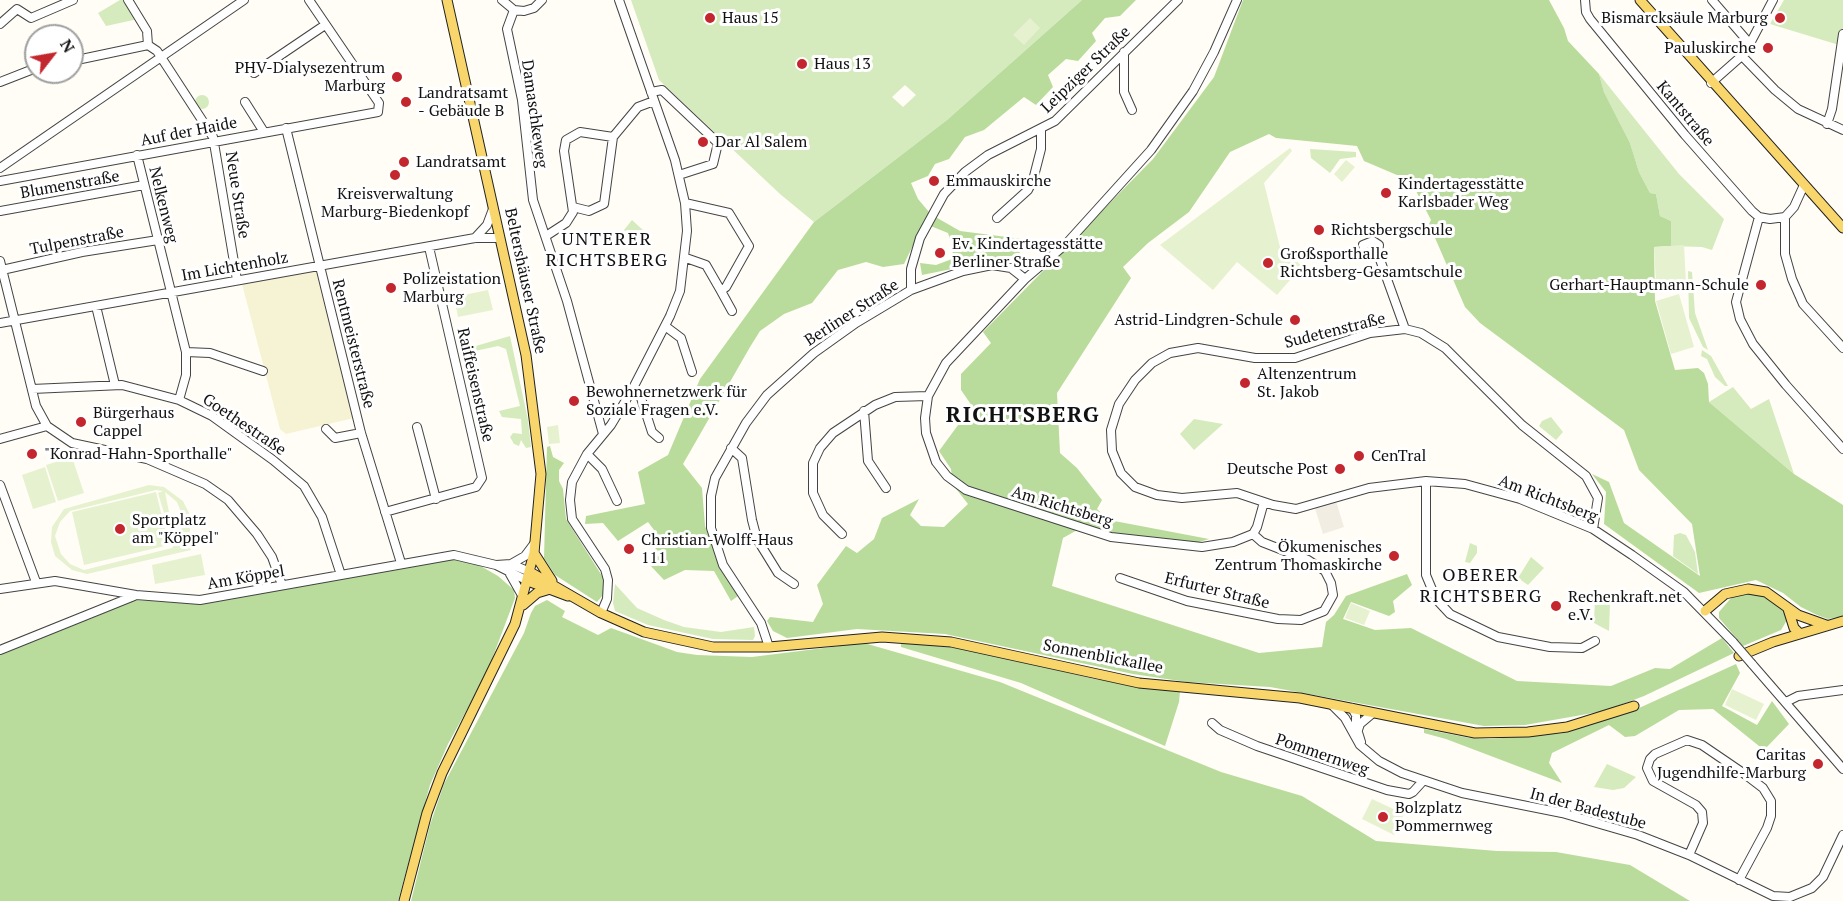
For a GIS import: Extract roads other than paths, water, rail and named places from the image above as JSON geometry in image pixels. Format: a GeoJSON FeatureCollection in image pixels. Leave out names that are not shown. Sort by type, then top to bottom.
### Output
{"type":"FeatureCollection","features":[{"type":"Feature","properties":{"kind":"main road","name":"Beltershäuser Straße"},"geometry":{"type":"LineString","coordinates":[[404,901],[427,813],[438,782],[507,645],[522,603],[536,540],[541,474],[539,443],[526,355],[447,0]]}},
{"type":"Feature","properties":{"kind":"main road"},"geometry":{"type":"LineString","coordinates":[[1640,0],[1711,83],[1843,228]]}},
{"type":"Feature","properties":{"kind":"main road"},"geometry":{"type":"LineString","coordinates":[[522,603],[551,587],[534,553]]}},
{"type":"Feature","properties":{"kind":"main road","name":"Sonnenblickallee"},"geometry":{"type":"LineString","coordinates":[[529,577],[644,632],[713,647],[769,647],[882,637],[951,642],[988,648],[1139,683],[1300,698],[1461,731],[1509,733],[1567,727],[1634,706]]}},
{"type":"Feature","properties":{"kind":"main road"},"geometry":{"type":"LineString","coordinates":[[1705,611],[1725,594],[1748,589],[1773,595],[1798,615],[1826,625]]}},
{"type":"Feature","properties":{"kind":"main road"},"geometry":{"type":"LineString","coordinates":[[1788,609],[1794,628],[1799,633]]}},
{"type":"Feature","properties":{"kind":"main road"},"geometry":{"type":"LineString","coordinates":[[1798,615],[1799,633]]}},
{"type":"Feature","properties":{"kind":"main road"},"geometry":{"type":"LineString","coordinates":[[1739,656],[1799,633],[1843,621]]}},
{"type":"Feature","properties":{"kind":"street"},"geometry":{"type":"LineString","coordinates":[[0,24],[17,9],[31,18],[73,0]]}},
{"type":"Feature","properties":{"kind":"street"},"geometry":{"type":"LineString","coordinates":[[84,58],[148,45],[147,31],[128,0]]}},
{"type":"Feature","properties":{"kind":"street"},"geometry":{"type":"LineString","coordinates":[[0,168],[244,0]]}},
{"type":"Feature","properties":{"kind":"street"},"geometry":{"type":"LineString","coordinates":[[254,73],[325,25],[309,0]]}},
{"type":"Feature","properties":{"kind":"street"},"geometry":{"type":"LineString","coordinates":[[502,0],[514,10],[524,11],[534,8],[543,0]]}},
{"type":"Feature","properties":{"kind":"street"},"geometry":{"type":"LineString","coordinates":[[601,613],[608,594],[607,574],[580,533],[570,508],[572,483],[586,454],[603,434],[632,390],[665,327],[680,291],[686,258],[685,203],[679,175],[619,0]]}},
{"type":"Feature","properties":{"kind":"street","name":"Leipziger Straße"},"geometry":{"type":"LineString","coordinates":[[911,290],[911,269],[920,238],[944,194],[965,172],[988,155],[1041,130],[1063,114],[1178,0]]}},
{"type":"Feature","properties":{"kind":"street","name":"Am Richtsberg"},"geometry":{"type":"LineString","coordinates":[[1237,0],[1214,52],[1193,91],[1151,150],[1060,249],[1025,279],[946,363],[928,396],[925,418],[930,448],[947,476],[966,490],[1112,537],[1202,547],[1233,542],[1252,534]]}},
{"type":"Feature","properties":{"kind":"street","name":"Kantstraße"},"geometry":{"type":"LineString","coordinates":[[1585,0],[1586,12],[1597,27],[1685,135],[1759,217]]}},
{"type":"Feature","properties":{"kind":"street"},"geometry":{"type":"LineString","coordinates":[[1712,0],[1750,44]]}},
{"type":"Feature","properties":{"kind":"street"},"geometry":{"type":"LineString","coordinates":[[1711,83],[1742,56],[1773,0]]}},
{"type":"Feature","properties":{"kind":"street","name":"Damaschkeweg"},"geometry":{"type":"LineString","coordinates":[[514,10],[507,29],[522,100],[533,200],[574,325],[603,434]]}},
{"type":"Feature","properties":{"kind":"street","name":"Auf der Haide"},"geometry":{"type":"LineString","coordinates":[[0,181],[378,112],[380,108],[325,25]]}},
{"type":"Feature","properties":{"kind":"street"},"geometry":{"type":"LineString","coordinates":[[1827,124],[1842,51],[1843,34]]}},
{"type":"Feature","properties":{"kind":"street","name":"Neue Straße"},"geometry":{"type":"LineString","coordinates":[[148,45],[161,58],[214,141],[237,280]]}},
{"type":"Feature","properties":{"kind":"street"},"geometry":{"type":"LineString","coordinates":[[1124,52],[1124,92],[1132,110]]}},
{"type":"Feature","properties":{"kind":"street"},"geometry":{"type":"LineString","coordinates":[[1742,56],[1786,100],[1827,124],[1843,130]]}},
{"type":"Feature","properties":{"kind":"street"},"geometry":{"type":"LineString","coordinates":[[0,82],[24,73]]}},
{"type":"Feature","properties":{"kind":"street"},"geometry":{"type":"LineString","coordinates":[[651,92],[662,90],[715,139],[718,147],[713,164],[679,175]]}},
{"type":"Feature","properties":{"kind":"street"},"geometry":{"type":"LineString","coordinates":[[573,207],[589,211],[599,209],[604,204],[613,150],[613,136],[638,107],[654,100]]}},
{"type":"Feature","properties":{"kind":"street"},"geometry":{"type":"LineString","coordinates":[[245,102],[264,132]]}},
{"type":"Feature","properties":{"kind":"street","name":"Rentmeisterstraße"},"geometry":{"type":"LineString","coordinates":[[286,128],[362,433],[402,563]]}},
{"type":"Feature","properties":{"kind":"street"},"geometry":{"type":"LineString","coordinates":[[997,218],[1028,190],[1033,180],[1041,150],[1041,130]]}},
{"type":"Feature","properties":{"kind":"street"},"geometry":{"type":"LineString","coordinates":[[546,236],[566,223],[573,207],[564,151],[566,140],[580,132],[613,136]]}},
{"type":"Feature","properties":{"kind":"street","name":"Nelkenweg"},"geometry":{"type":"LineString","coordinates":[[137,155],[186,352],[186,375],[179,400]]}},
{"type":"Feature","properties":{"kind":"street","name":"Blumenstraße"},"geometry":{"type":"LineString","coordinates":[[0,211],[144,185]]}},
{"type":"Feature","properties":{"kind":"street"},"geometry":{"type":"LineString","coordinates":[[1804,185],[1794,207],[1785,217],[1770,219],[1759,217],[1736,302],[1740,319],[1754,344],[1786,385],[1843,449]]}},
{"type":"Feature","properties":{"kind":"street"},"geometry":{"type":"LineString","coordinates":[[685,203],[729,213],[748,242],[748,251],[726,288],[721,291]]}},
{"type":"Feature","properties":{"kind":"street"},"geometry":{"type":"LineString","coordinates":[[478,235],[490,221],[493,207]]}},
{"type":"Feature","properties":{"kind":"street"},"geometry":{"type":"LineString","coordinates":[[1785,217],[1785,254],[1792,279],[1803,304],[1843,348]]}},
{"type":"Feature","properties":{"kind":"street","name":"Im Lichtenholz"},"geometry":{"type":"LineString","coordinates":[[0,324],[429,247],[478,235],[499,234]]}},
{"type":"Feature","properties":{"kind":"street","name":"Tulpenstraße"},"geometry":{"type":"LineString","coordinates":[[2,270],[82,252],[158,240]]}},
{"type":"Feature","properties":{"kind":"street","name":"Raiffeisenstraße"},"geometry":{"type":"LineString","coordinates":[[385,512],[476,487],[482,475],[429,247]]}},
{"type":"Feature","properties":{"kind":"street"},"geometry":{"type":"LineString","coordinates":[[1378,254],[1405,329]]}},
{"type":"Feature","properties":{"kind":"street"},"geometry":{"type":"LineString","coordinates":[[686,258],[706,266],[732,311]]}},
{"type":"Feature","properties":{"kind":"street"},"geometry":{"type":"LineString","coordinates":[[0,261],[36,406],[47,426],[72,442],[147,459],[205,484],[228,500],[257,534],[272,557],[282,585]]}},
{"type":"Feature","properties":{"kind":"street","name":"Berliner Straße"},"geometry":{"type":"LineString","coordinates":[[769,647],[761,623],[723,565],[711,528],[712,487],[717,472],[755,410],[802,363],[856,323],[911,290],[963,271],[992,265],[1011,268],[1025,279]]}},
{"type":"Feature","properties":{"kind":"street"},"geometry":{"type":"LineString","coordinates":[[96,306],[115,385]]}},
{"type":"Feature","properties":{"kind":"street"},"geometry":{"type":"LineString","coordinates":[[665,327],[681,338],[692,372]]}},
{"type":"Feature","properties":{"kind":"street","name":"Sudetenstraße"},"geometry":{"type":"LineString","coordinates":[[1264,502],[1229,492],[1182,498],[1157,495],[1139,489],[1129,482],[1113,458],[1110,437],[1119,404],[1134,380],[1162,357],[1188,349],[1215,349],[1271,359],[1295,358],[1370,333],[1405,329],[1421,333],[1445,348],[1522,425],[1586,476],[1598,498],[1593,529]]}},
{"type":"Feature","properties":{"kind":"street"},"geometry":{"type":"LineString","coordinates":[[186,352],[210,353],[263,371]]}},
{"type":"Feature","properties":{"kind":"street","name":"Goethestraße"},"geometry":{"type":"LineString","coordinates":[[32,389],[115,385],[135,387],[179,400],[227,426],[304,486],[322,517],[341,575]]}},
{"type":"Feature","properties":{"kind":"street"},"geometry":{"type":"LineString","coordinates":[[632,390],[640,395],[652,432],[659,438]]}},
{"type":"Feature","properties":{"kind":"street"},"geometry":{"type":"LineString","coordinates":[[842,534],[826,520],[812,488],[813,463],[820,448],[833,433],[864,411],[895,397],[928,396]]}},
{"type":"Feature","properties":{"kind":"street"},"geometry":{"type":"LineString","coordinates":[[864,411],[868,461],[886,488]]}},
{"type":"Feature","properties":{"kind":"street"},"geometry":{"type":"LineString","coordinates":[[0,439],[47,426]]}},
{"type":"Feature","properties":{"kind":"street"},"geometry":{"type":"LineString","coordinates":[[417,427],[436,498]]}},
{"type":"Feature","properties":{"kind":"street"},"geometry":{"type":"LineString","coordinates":[[326,429],[335,438],[362,433]]}},
{"type":"Feature","properties":{"kind":"street"},"geometry":{"type":"LineString","coordinates":[[731,448],[742,458],[757,538],[776,570],[794,584]]}},
{"type":"Feature","properties":{"kind":"street"},"geometry":{"type":"LineString","coordinates":[[586,454],[602,469],[617,501]]}},
{"type":"Feature","properties":{"kind":"street"},"geometry":{"type":"LineString","coordinates":[[1426,481],[1426,575],[1436,599],[1450,614],[1467,624],[1498,636],[1550,647],[1582,648],[1595,641]]}},
{"type":"Feature","properties":{"kind":"street","name":"Am Richtsberg"},"geometry":{"type":"LineString","coordinates":[[1264,502],[1284,508],[1301,508],[1369,488],[1426,481],[1465,484],[1520,499],[1593,529],[1664,577],[1705,611]]}},
{"type":"Feature","properties":{"kind":"street"},"geometry":{"type":"LineString","coordinates":[[0,485],[36,582]]}},
{"type":"Feature","properties":{"kind":"street"},"geometry":{"type":"LineString","coordinates":[[1252,534],[1257,528],[1264,502]]}},
{"type":"Feature","properties":{"kind":"street","name":"Erfurter Straße"},"geometry":{"type":"LineString","coordinates":[[1120,578],[1187,601],[1278,619],[1301,620],[1324,611],[1333,596],[1331,583],[1325,571],[1308,560],[1262,542],[1252,534]]}},
{"type":"Feature","properties":{"kind":"street"},"geometry":{"type":"LineString","coordinates":[[511,564],[525,556],[536,540]]}},
{"type":"Feature","properties":{"kind":"street","name":"Am Köppel"},"geometry":{"type":"LineString","coordinates":[[0,589],[55,581],[136,595],[200,600],[454,555],[496,565],[511,564],[529,577]]}},
{"type":"Feature","properties":{"kind":"street","name":"Am Köppel"},"geometry":{"type":"LineString","coordinates":[[496,565],[509,573],[529,577]]}},
{"type":"Feature","properties":{"kind":"street"},"geometry":{"type":"LineString","coordinates":[[509,573],[522,603]]}},
{"type":"Feature","properties":{"kind":"street"},"geometry":{"type":"LineString","coordinates":[[0,650],[136,595]]}},
{"type":"Feature","properties":{"kind":"street"},"geometry":{"type":"LineString","coordinates":[[1705,611],[1843,769]]}},
{"type":"Feature","properties":{"kind":"street"},"geometry":{"type":"LineString","coordinates":[[1786,702],[1798,696],[1843,690]]}},
{"type":"Feature","properties":{"kind":"street","name":"In der Badestube"},"geometry":{"type":"LineString","coordinates":[[1331,704],[1342,713],[1355,738],[1379,761],[1423,781],[1462,793],[1606,824],[1689,855],[1773,896],[1798,895],[1812,888],[1823,877],[1842,840]]}},
{"type":"Feature","properties":{"kind":"street"},"geometry":{"type":"LineString","coordinates":[[1349,724],[1348,715],[1352,708]]}},
{"type":"Feature","properties":{"kind":"street"},"geometry":{"type":"LineString","coordinates":[[1352,708],[1365,748]]}},
{"type":"Feature","properties":{"kind":"street"},"geometry":{"type":"LineString","coordinates":[[1358,732],[1360,724],[1373,713]]}},
{"type":"Feature","properties":{"kind":"street","name":"Pommernweg"},"geometry":{"type":"LineString","coordinates":[[1212,723],[1220,730],[1257,746],[1379,788],[1409,794],[1423,781]]}},
{"type":"Feature","properties":{"kind":"street"},"geometry":{"type":"LineString","coordinates":[[1689,855],[1703,823],[1702,812],[1696,805],[1653,781],[1647,771],[1649,761],[1655,754],[1683,741],[1696,742],[1746,775],[1769,794],[1771,816],[1767,828],[1739,880]]}},
{"type":"Feature","properties":{"kind":"place","name":"Haus 15"},"geometry":{"type":"Point","coordinates":[710,18]}},
{"type":"Feature","properties":{"kind":"place","name":"Bismarcksäule Marburg"},"geometry":{"type":"Point","coordinates":[1780,18]}},
{"type":"Feature","properties":{"kind":"place","name":"Pauluskirche"},"geometry":{"type":"Point","coordinates":[1768,48]}},
{"type":"Feature","properties":{"kind":"place","name":"Haus 13"},"geometry":{"type":"Point","coordinates":[802,64]}},
{"type":"Feature","properties":{"kind":"place","name":"PHV-Dialysezentrum Marburg"},"geometry":{"type":"Point","coordinates":[397,77]}},
{"type":"Feature","properties":{"kind":"place","name":"Landratsamt - Gebäude B"},"geometry":{"type":"Point","coordinates":[406,102]}},
{"type":"Feature","properties":{"kind":"place","name":"Dar Al Salem"},"geometry":{"type":"Point","coordinates":[703,142]}},
{"type":"Feature","properties":{"kind":"place","name":"Landratsamt"},"geometry":{"type":"Point","coordinates":[404,162]}},
{"type":"Feature","properties":{"kind":"place","name":"Kreisverwaltung Marburg-Biedenkopf"},"geometry":{"type":"Point","coordinates":[395,175]}},
{"type":"Feature","properties":{"kind":"place","name":"Emmauskirche"},"geometry":{"type":"Point","coordinates":[934,181]}},
{"type":"Feature","properties":{"kind":"place","name":"Kindertagesstätte Karlsbader Weg"},"geometry":{"type":"Point","coordinates":[1386,193]}},
{"type":"Feature","properties":{"kind":"place","name":"Richtsbergschule"},"geometry":{"type":"Point","coordinates":[1319,230]}},
{"type":"Feature","properties":{"kind":"place","name":"Ev. Kindertagesstätte Berliner Straße"},"geometry":{"type":"Point","coordinates":[940,253]}},
{"type":"Feature","properties":{"kind":"place","name":"Großsporthalle Richtsberg-Gesamtschule"},"geometry":{"type":"Point","coordinates":[1268,263]}},
{"type":"Feature","properties":{"kind":"place","name":"Gerhart-Hauptmann-Schule"},"geometry":{"type":"Point","coordinates":[1761,285]}},
{"type":"Feature","properties":{"kind":"place","name":"Polizeistation Marburg"},"geometry":{"type":"Point","coordinates":[391,288]}},
{"type":"Feature","properties":{"kind":"place","name":"Astrid-Lindgren-Schule"},"geometry":{"type":"Point","coordinates":[1295,320]}},
{"type":"Feature","properties":{"kind":"place","name":"Altenzentrum St. Jakob"},"geometry":{"type":"Point","coordinates":[1245,383]}},
{"type":"Feature","properties":{"kind":"place","name":"Bewohnernetzwerk für Soziale Fragen e.V."},"geometry":{"type":"Point","coordinates":[574,401]}},
{"type":"Feature","properties":{"kind":"place","name":"Bürgerhaus Cappel"},"geometry":{"type":"Point","coordinates":[81,422]}},
{"type":"Feature","properties":{"kind":"place","name":"\"Konrad-Hahn-Sporthalle\""},"geometry":{"type":"Point","coordinates":[32,454]}},
{"type":"Feature","properties":{"kind":"place","name":"CenTral"},"geometry":{"type":"Point","coordinates":[1359,456]}},
{"type":"Feature","properties":{"kind":"place","name":"Deutsche Post"},"geometry":{"type":"Point","coordinates":[1340,469]}},
{"type":"Feature","properties":{"kind":"place","name":"Sportplatz am \"Köppel\""},"geometry":{"type":"Point","coordinates":[120,529]}},
{"type":"Feature","properties":{"kind":"place","name":"Christian-Wolff-Haus 111"},"geometry":{"type":"Point","coordinates":[629,549]}},
{"type":"Feature","properties":{"kind":"place","name":"Ökumenisches Zentrum Thomaskirche"},"geometry":{"type":"Point","coordinates":[1394,556]}},
{"type":"Feature","properties":{"kind":"place","name":"Rechenkraft.net e.V."},"geometry":{"type":"Point","coordinates":[1556,606]}},
{"type":"Feature","properties":{"kind":"place","name":"Caritas Jugendhilfe-Marburg"},"geometry":{"type":"Point","coordinates":[1818,764]}},
{"type":"Feature","properties":{"kind":"place","name":"Bolzplatz Pommernweg"},"geometry":{"type":"Point","coordinates":[1383,817]}},
{"type":"Feature","properties":{"kind":"district","name":"UNTERER RICHTSBERG"},"geometry":{"type":"Point","coordinates":[607,250]}},
{"type":"Feature","properties":{"kind":"district","name":"RICHTSBERG"},"geometry":{"type":"Point","coordinates":[1023,416]}},
{"type":"Feature","properties":{"kind":"district","name":"OBERER RICHTSBERG"},"geometry":{"type":"Point","coordinates":[1481,586]}}]}
